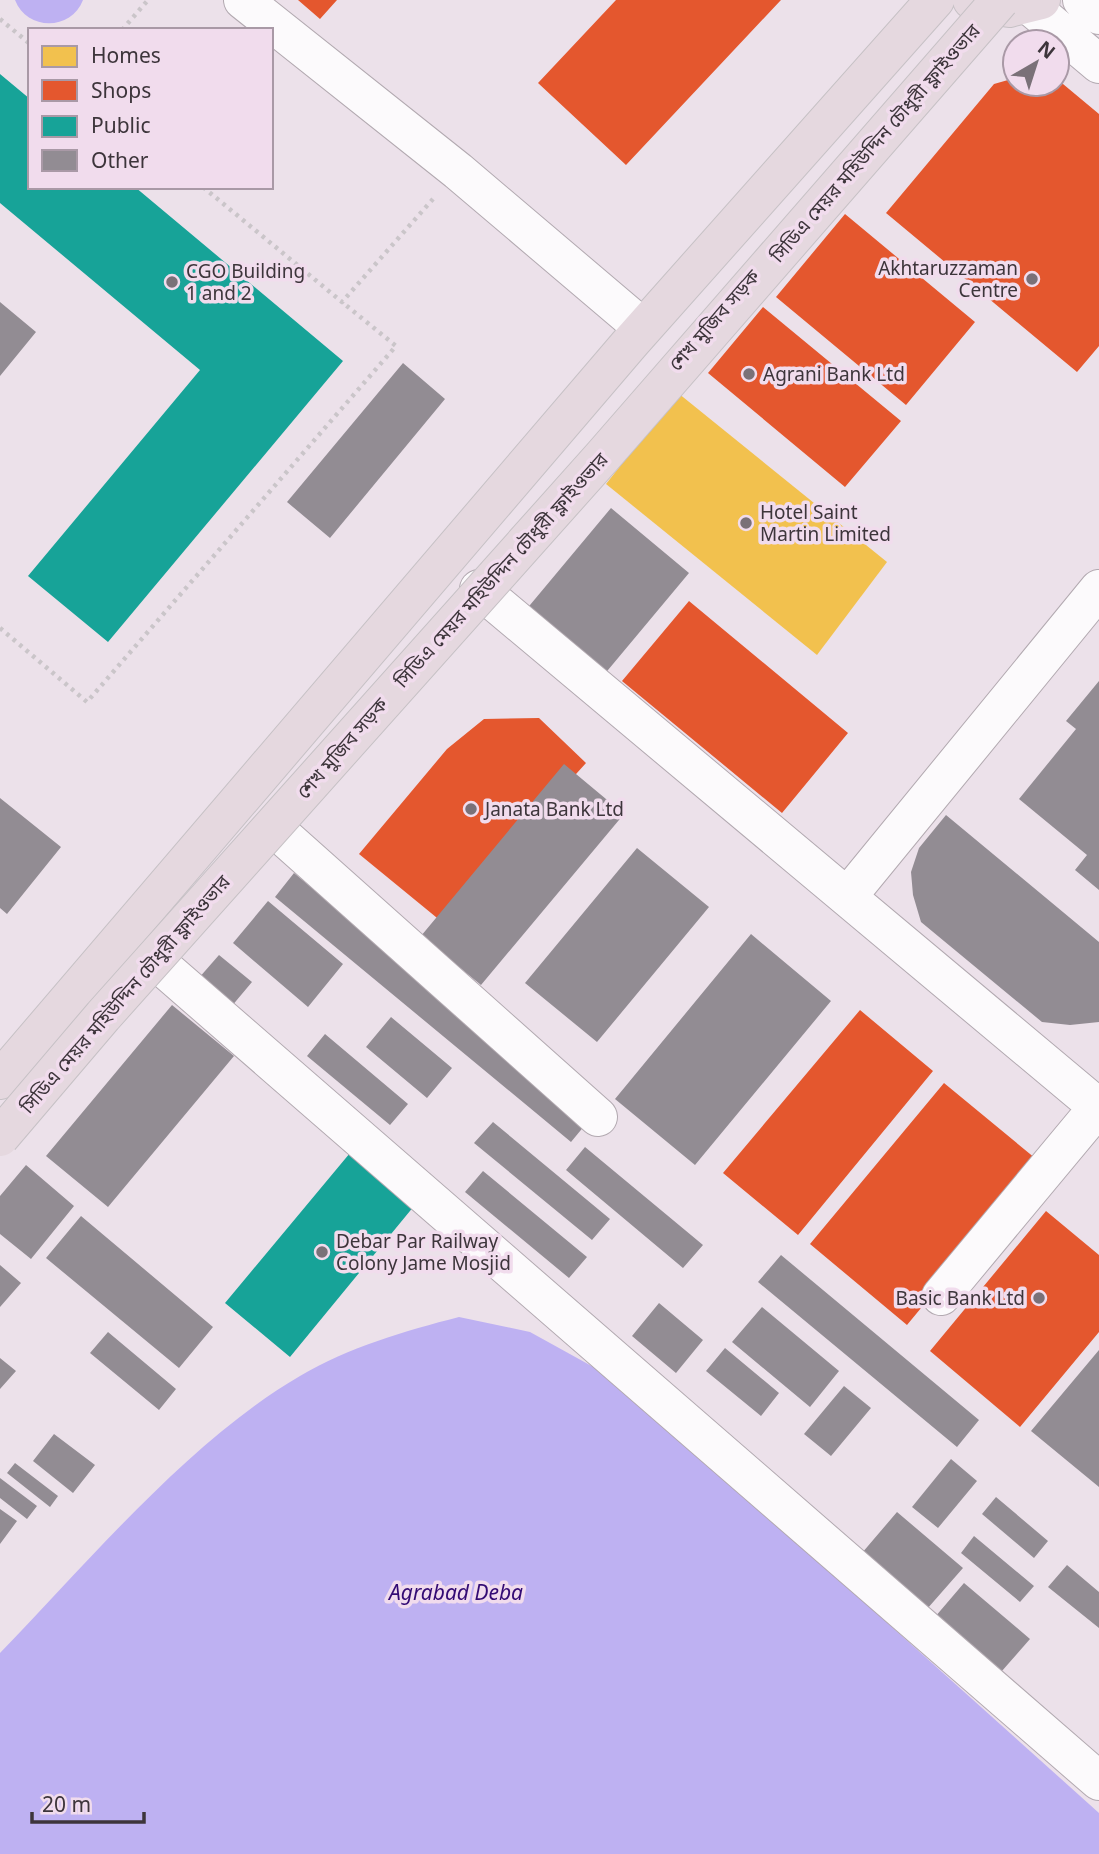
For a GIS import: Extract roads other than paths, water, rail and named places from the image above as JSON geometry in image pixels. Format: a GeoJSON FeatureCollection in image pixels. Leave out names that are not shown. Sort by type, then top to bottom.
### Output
{"type":"FeatureCollection","features":[{"type":"Feature","properties":{"kind":"highway"},"geometry":{"type":"LineString","coordinates":[[0,1047],[908,0]]}},
{"type":"Feature","properties":{"kind":"highway"},"geometry":{"type":"LineString","coordinates":[[0,1080],[631,342],[935,0]]}},
{"type":"Feature","properties":{"kind":"highway","name":"শেখ মুজিব সড়ক"},"geometry":{"type":"LineString","coordinates":[[0,1144],[479,589],[1006,2]]}},
{"type":"Feature","properties":{"kind":"highway","name":"সিডিএ মেয়র মহিউদ্দিন চৌধুরী ফ্লাইওভার"},"geometry":{"type":"LineString","coordinates":[[0,1138],[103,1016],[1006,2]]}},
{"type":"Feature","properties":{"kind":"street"},"geometry":{"type":"LineString","coordinates":[[243,0],[458,171],[631,317]]}},
{"type":"Feature","properties":{"kind":"street"},"geometry":{"type":"LineString","coordinates":[[1082,0],[1099,15]]}},
{"type":"Feature","properties":{"kind":"street"},"geometry":{"type":"LineString","coordinates":[[1006,2],[1099,64]]}},
{"type":"Feature","properties":{"kind":"street"},"geometry":{"type":"LineString","coordinates":[[479,589],[1099,1107],[941,1296]]}},
{"type":"Feature","properties":{"kind":"street"},"geometry":{"type":"LineString","coordinates":[[847,897],[1099,589]]}},
{"type":"Feature","properties":{"kind":"street"},"geometry":{"type":"LineString","coordinates":[[274,828],[598,1117]]}},
{"type":"Feature","properties":{"kind":"street"},"geometry":{"type":"LineString","coordinates":[[158,963],[1099,1781]]}},
{"type":"Feature","properties":{"kind":"water"},"geometry":{"type":"Polygon","coordinates":[[[15,0],[83,0],[69,17],[49,23],[29,17],[15,0]]]}},
{"type":"Feature","properties":{"kind":"water","name":"Agrabad Deba"},"geometry":{"type":"Polygon","coordinates":[[[459,1317],[530,1332],[597,1369],[736,1487],[1099,1813],[1099,1854],[0,1854],[0,1653],[180,1467],[259,1402],[300,1376],[358,1348],[459,1317]]]}},
{"type":"Feature","properties":{"kind":"place","name":"Akhtaruzzaman Centre"},"geometry":{"type":"Point","coordinates":[1032,279]}},
{"type":"Feature","properties":{"kind":"place","name":"CGO Building 1 and 2"},"geometry":{"type":"Point","coordinates":[172,282]}},
{"type":"Feature","properties":{"kind":"place","name":"Agrani Bank Ltd"},"geometry":{"type":"Point","coordinates":[749,374]}},
{"type":"Feature","properties":{"kind":"place","name":"Hotel Saint Martin Limited"},"geometry":{"type":"Point","coordinates":[746,523]}},
{"type":"Feature","properties":{"kind":"place","name":"Janata Bank Ltd"},"geometry":{"type":"Point","coordinates":[471,809]}},
{"type":"Feature","properties":{"kind":"place","name":"Debar Par Railway Colony Jame Mosjid"},"geometry":{"type":"Point","coordinates":[322,1252]}},
{"type":"Feature","properties":{"kind":"place","name":"Basic Bank Ltd"},"geometry":{"type":"Point","coordinates":[1039,1298]}}]}
